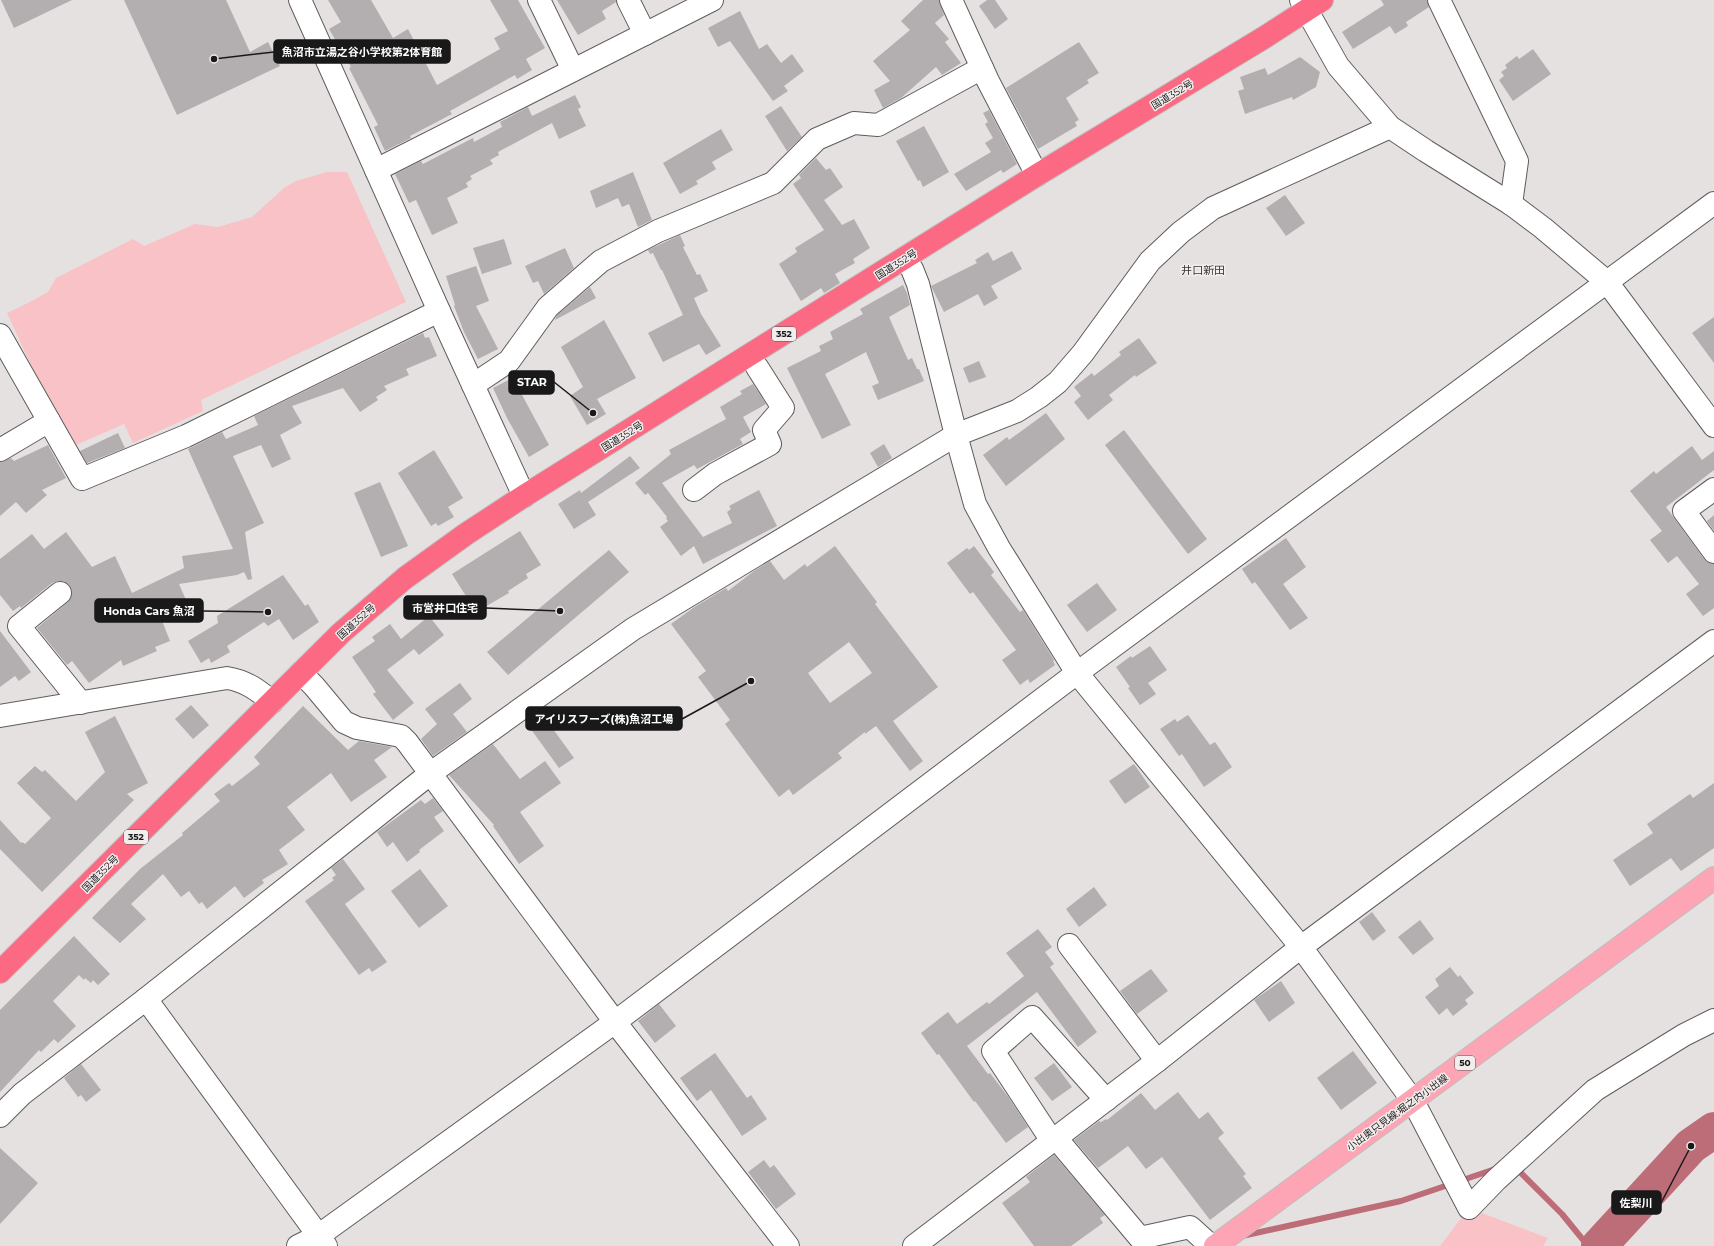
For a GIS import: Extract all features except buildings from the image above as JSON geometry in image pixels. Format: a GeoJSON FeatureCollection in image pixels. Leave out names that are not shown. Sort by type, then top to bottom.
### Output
{"type":"FeatureCollection","features":[{"type":"Feature","properties":{"kind":"highway","name":"国道352号"},"geometry":{"type":"LineString","coordinates":[[0,972],[341,634],[405,578],[466,534],[524,496],[1038,175],[1265,37],[1310,3]]}},
{"type":"Feature","properties":{"kind":"main road","name":"小出奥只見線;堀之内小出線"},"geometry":{"type":"LineString","coordinates":[[1215,1246],[1714,878]]}},
{"type":"Feature","properties":{"kind":"street"},"geometry":{"type":"LineString","coordinates":[[300,0],[439,311],[524,496]]}},
{"type":"Feature","properties":{"kind":"street"},"geometry":{"type":"LineString","coordinates":[[539,0],[573,70]]}},
{"type":"Feature","properties":{"kind":"street"},"geometry":{"type":"LineString","coordinates":[[628,0],[645,34]]}},
{"type":"Feature","properties":{"kind":"street"},"geometry":{"type":"LineString","coordinates":[[376,170],[712,0]]}},
{"type":"Feature","properties":{"kind":"street"},"geometry":{"type":"LineString","coordinates":[[951,0],[982,68],[1038,175]]}},
{"type":"Feature","properties":{"kind":"street"},"geometry":{"type":"LineString","coordinates":[[1439,0],[1518,161],[1511,204]]}},
{"type":"Feature","properties":{"kind":"street"},"geometry":{"type":"LineString","coordinates":[[1310,3],[1338,66],[1390,127],[1426,152],[1511,204],[1543,228],[1607,282],[1714,426]]}},
{"type":"Feature","properties":{"kind":"street"},"geometry":{"type":"LineString","coordinates":[[473,385],[509,361],[548,307],[600,261],[658,231],[774,183],[817,139],[854,123],[878,125],[982,68]]}},
{"type":"Feature","properties":{"kind":"street"},"geometry":{"type":"LineString","coordinates":[[0,1116],[22,1094],[146,999],[431,773],[633,629],[956,435],[1017,411],[1039,397],[1058,382],[1083,353],[1150,261],[1181,232],[1213,208],[1390,127]]}},
{"type":"Feature","properties":{"kind":"street"},"geometry":{"type":"LineString","coordinates":[[298,1246],[322,1241],[1077,673],[1714,203]]}},
{"type":"Feature","properties":{"kind":"street"},"geometry":{"type":"LineString","coordinates":[[904,259],[912,269],[918,284],[975,504],[999,548],[1077,673],[1301,947],[1413,1101],[1469,1208],[1496,1180],[1595,1090],[1684,1035],[1714,1020]]}},
{"type":"Feature","properties":{"kind":"street"},"geometry":{"type":"LineString","coordinates":[[0,335],[82,479],[186,436],[439,311]]}},
{"type":"Feature","properties":{"kind":"street"},"geometry":{"type":"LineString","coordinates":[[694,490],[715,474],[770,444],[764,430],[783,408],[757,367]]}},
{"type":"Feature","properties":{"kind":"street"},"geometry":{"type":"LineString","coordinates":[[0,450],[49,421]]}},
{"type":"Feature","properties":{"kind":"street"},"geometry":{"type":"LineString","coordinates":[[1714,489],[1684,511],[1714,552]]}},
{"type":"Feature","properties":{"kind":"street"},"geometry":{"type":"LineString","coordinates":[[60,593],[19,626],[80,702]]}},
{"type":"Feature","properties":{"kind":"street"},"geometry":{"type":"LineString","coordinates":[[914,1246],[1157,1061],[1301,947],[1714,641]]}},
{"type":"Feature","properties":{"kind":"street"},"geometry":{"type":"LineString","coordinates":[[301,673],[344,722],[357,728],[401,736],[407,742],[615,1022],[788,1246]]}},
{"type":"Feature","properties":{"kind":"street"},"geometry":{"type":"LineString","coordinates":[[0,716],[227,678],[241,680],[256,688],[272,702]]}},
{"type":"Feature","properties":{"kind":"street"},"geometry":{"type":"LineString","coordinates":[[1069,945],[1157,1061]]}},
{"type":"Feature","properties":{"kind":"street"},"geometry":{"type":"LineString","coordinates":[[146,999],[322,1241]]}},
{"type":"Feature","properties":{"kind":"street"},"geometry":{"type":"LineString","coordinates":[[1106,1100],[1032,1017],[993,1051],[1054,1139],[1140,1238],[1190,1227],[1211,1246]]}},
{"type":"Feature","properties":{"kind":"shaded area"},"geometry":{"type":"Polygon","coordinates":[[[327,172],[347,172],[406,302],[201,400],[203,411],[133,443],[124,424],[69,448],[7,313],[48,292],[56,278],[133,239],[144,246],[195,224],[218,227],[252,217],[285,187],[296,181],[327,172]]]}},
{"type":"Feature","properties":{"kind":"shaded area"},"geometry":{"type":"Polygon","coordinates":[[[1469,1208],[1548,1238],[1543,1246],[1440,1246],[1469,1208]]]}},
{"type":"Feature","properties":{"kind":"waterway"},"geometry":{"type":"LineString","coordinates":[[1599,1246],[1691,1146],[1714,1130]]}},
{"type":"Feature","properties":{"kind":"waterway"},"geometry":{"type":"LineString","coordinates":[[1242,1236],[1401,1201],[1498,1168]]}},
{"type":"Feature","properties":{"kind":"waterway"},"geometry":{"type":"LineString","coordinates":[[1516,1168],[1562,1214],[1588,1246]]}},
{"type":"Feature","properties":{"kind":"place","name":"魚沼市立湯之谷小学校第2体育館"},"geometry":{"type":"Point","coordinates":[214,59]}},
{"type":"Feature","properties":{"kind":"place","name":"STAR"},"geometry":{"type":"Point","coordinates":[593,413]}},
{"type":"Feature","properties":{"kind":"place","name":"市営井口住宅"},"geometry":{"type":"Point","coordinates":[560,611]}},
{"type":"Feature","properties":{"kind":"place","name":"Honda Cars 魚沼"},"geometry":{"type":"Point","coordinates":[268,612]}},
{"type":"Feature","properties":{"kind":"place","name":"アイリスフーズ(株)魚沼工場"},"geometry":{"type":"Point","coordinates":[751,681]}},
{"type":"Feature","properties":{"kind":"place","name":"佐梨川"},"geometry":{"type":"Point","coordinates":[1691,1146]}},
{"type":"Feature","properties":{"kind":"district","name":"井口新田"},"geometry":{"type":"Point","coordinates":[1203,270]}}]}
